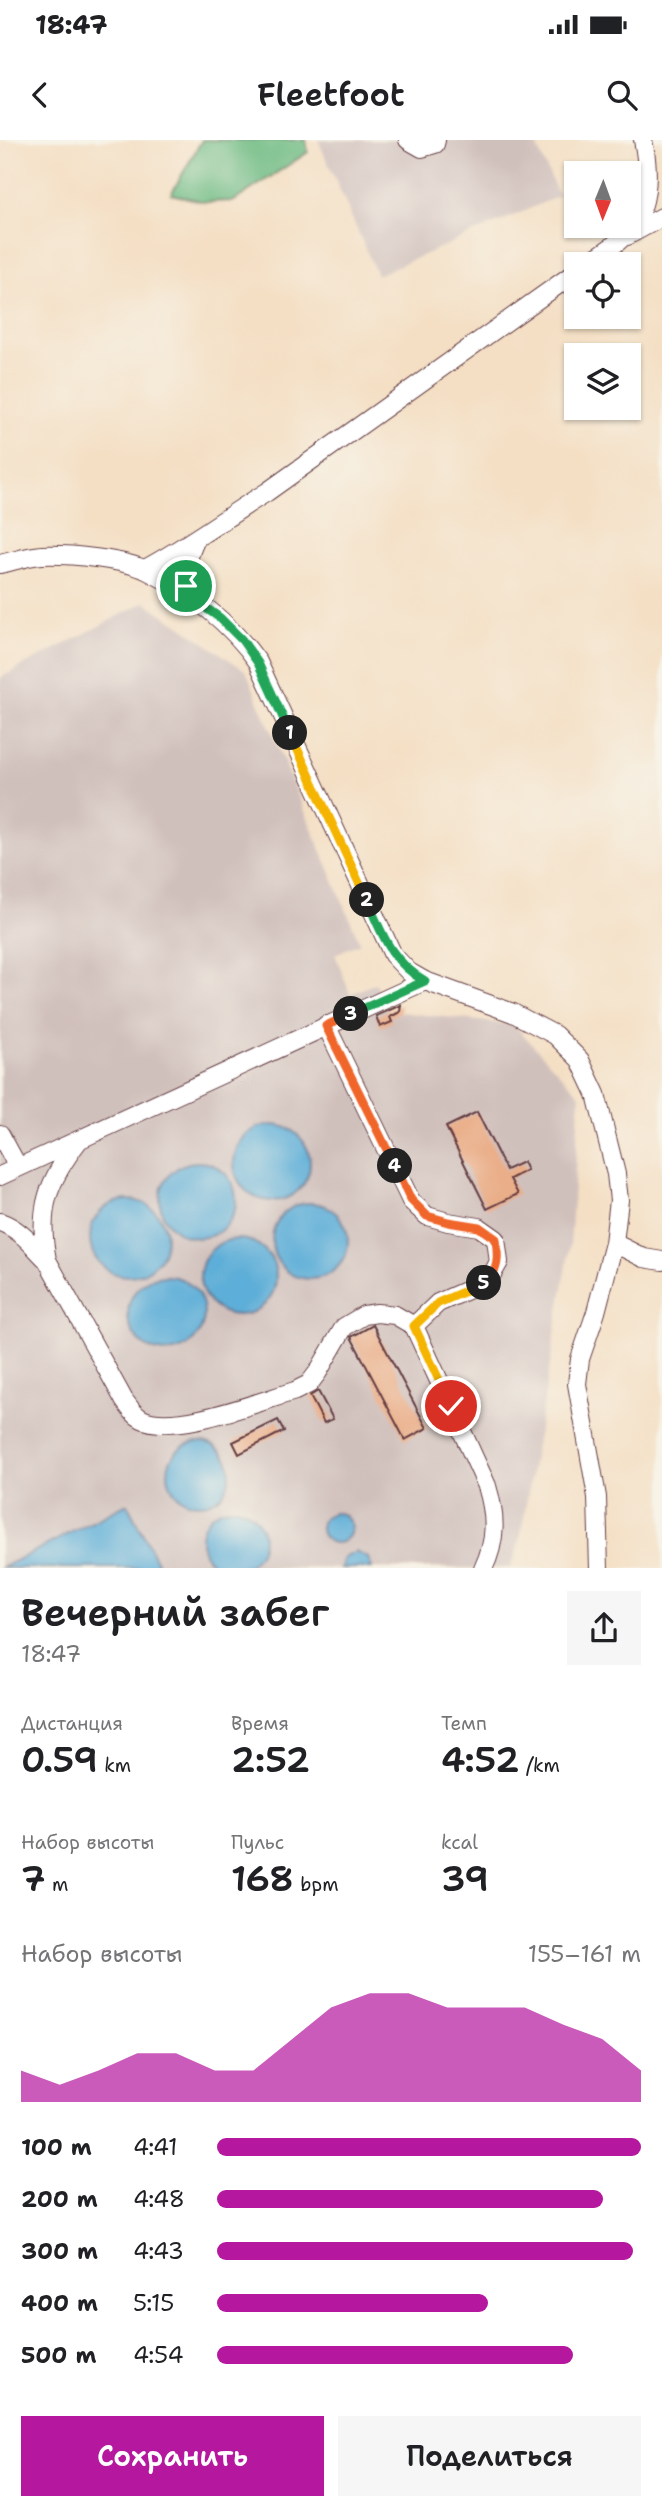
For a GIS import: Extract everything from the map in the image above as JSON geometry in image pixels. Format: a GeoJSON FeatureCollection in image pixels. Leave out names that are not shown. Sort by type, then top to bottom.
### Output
{"type":"FeatureCollection","features":[{"type":"Feature","properties":{"kind":"street"},"geometry":{"type":"LineString","coordinates":[[408,140],[422,148],[435,144],[436,140]]}},
{"type":"Feature","properties":{"kind":"street"},"geometry":{"type":"LineString","coordinates":[[643,140],[647,165],[647,203],[652,209],[662,211]]}},
{"type":"Feature","properties":{"kind":"street"},"geometry":{"type":"LineString","coordinates":[[641,212],[646,191]]}},
{"type":"Feature","properties":{"kind":"street"},"geometry":{"type":"LineString","coordinates":[[641,228],[662,217]]}},
{"type":"Feature","properties":{"kind":"street"},"geometry":{"type":"LineString","coordinates":[[603,252],[623,238]]}},
{"type":"Feature","properties":{"kind":"street"},"geometry":{"type":"LineString","coordinates":[[145,569],[267,492],[564,281]]}},
{"type":"Feature","properties":{"kind":"street"},"geometry":{"type":"LineString","coordinates":[[192,598],[186,586],[185,574],[196,539]]}},
{"type":"Feature","properties":{"kind":"street"},"geometry":{"type":"LineString","coordinates":[[0,564],[40,556],[67,555],[145,569],[220,618],[242,640],[258,663],[393,955],[409,972],[425,981],[513,1013],[555,1035],[580,1060],[596,1094],[616,1174],[619,1200],[614,1243],[596,1312],[580,1359],[577,1384],[597,1497],[599,1568]]}},
{"type":"Feature","properties":{"kind":"street"},"geometry":{"type":"LineString","coordinates":[[0,1176],[425,981]]}},
{"type":"Feature","properties":{"kind":"street"},"geometry":{"type":"LineString","coordinates":[[326,1026],[411,1200],[427,1216],[479,1227],[496,1239],[499,1262],[488,1281],[438,1303],[414,1326]]}},
{"type":"Feature","properties":{"kind":"street"},"geometry":{"type":"LineString","coordinates":[[0,1134],[18,1167]]}},
{"type":"Feature","properties":{"kind":"street"},"geometry":{"type":"LineString","coordinates":[[47,1260],[42,1234],[43,1214],[50,1188],[61,1164],[81,1138]]}},
{"type":"Feature","properties":{"kind":"street"},"geometry":{"type":"LineString","coordinates":[[0,1222],[8,1224],[47,1260],[124,1399],[139,1418],[150,1422],[204,1418],[309,1384],[344,1327],[365,1315],[395,1315],[414,1326],[491,1498],[495,1532],[484,1568]]}},
{"type":"Feature","properties":{"kind":"street"},"geometry":{"type":"LineString","coordinates":[[614,1243],[644,1258],[662,1261]]}},
{"type":"Feature","properties":{"kind":"shaded area"},"geometry":{"type":"Polygon","coordinates":[[[318,140],[534,140],[559,196],[377,275],[318,140]]]}},
{"type":"Feature","properties":{"kind":"shaded area"},"geometry":{"type":"Polygon","coordinates":[[[145,602],[246,671],[360,943],[335,954],[350,994],[376,983],[388,1011],[394,1015],[400,1012],[514,1025],[580,1095],[570,1246],[520,1540],[510,1568],[0,1568],[0,678],[145,602]]]}},
{"type":"Feature","properties":{"kind":"green space"},"geometry":{"type":"Polygon","coordinates":[[[202,140],[306,140],[308,152],[234,201],[206,202],[171,194],[202,140]]]}},
{"type":"Feature","properties":{"kind":"water"},"geometry":{"type":"Polygon","coordinates":[[[272,1125],[286,1128],[299,1136],[307,1149],[310,1163],[307,1177],[299,1190],[286,1198],[272,1201],[258,1198],[245,1190],[237,1177],[234,1163],[237,1149],[245,1136],[258,1128],[272,1125]]]}},
{"type":"Feature","properties":{"kind":"water"},"geometry":{"type":"Polygon","coordinates":[[[198,1162],[212,1165],[225,1173],[233,1186],[236,1200],[233,1214],[225,1227],[212,1235],[198,1238],[184,1235],[171,1227],[163,1214],[160,1200],[163,1186],[171,1173],[184,1165],[198,1162]]]}},
{"type":"Feature","properties":{"kind":"water"},"geometry":{"type":"Polygon","coordinates":[[[128,1200],[142,1203],[155,1211],[163,1224],[166,1238],[163,1252],[155,1265],[142,1273],[128,1276],[114,1273],[101,1265],[93,1252],[90,1238],[93,1224],[101,1211],[114,1203],[128,1200]]]}},
{"type":"Feature","properties":{"kind":"water"},"geometry":{"type":"Polygon","coordinates":[[[310,1203],[324,1206],[337,1214],[345,1227],[348,1241],[345,1255],[337,1268],[324,1276],[310,1279],[296,1276],[283,1268],[275,1255],[272,1241],[275,1227],[283,1214],[296,1206],[310,1203]]]}},
{"type":"Feature","properties":{"kind":"water"},"geometry":{"type":"Polygon","coordinates":[[[238,1239],[252,1242],[265,1250],[273,1263],[276,1277],[273,1291],[265,1304],[252,1312],[238,1315],[224,1312],[211,1304],[203,1291],[200,1277],[203,1263],[211,1250],[224,1242],[238,1239]]]}},
{"type":"Feature","properties":{"kind":"water"},"geometry":{"type":"Polygon","coordinates":[[[166,1276],[180,1279],[193,1287],[201,1300],[204,1314],[201,1328],[193,1341],[180,1349],[166,1352],[152,1349],[139,1341],[131,1328],[128,1314],[131,1300],[139,1287],[152,1279],[166,1276]]]}},
{"type":"Feature","properties":{"kind":"water"},"geometry":{"type":"Polygon","coordinates":[[[199,1442],[221,1451],[230,1473],[221,1495],[199,1504],[177,1495],[168,1473],[177,1451],[199,1442]]]}},
{"type":"Feature","properties":{"kind":"water"},"geometry":{"type":"Polygon","coordinates":[[[127,1504],[160,1568],[2,1568],[127,1504]]]}},
{"type":"Feature","properties":{"kind":"water"},"geometry":{"type":"Polygon","coordinates":[[[232,1508],[254,1517],[262,1533],[262,1545],[254,1561],[241,1568],[223,1568],[210,1561],[201,1539],[210,1517],[232,1508]]]}},
{"type":"Feature","properties":{"kind":"water"},"geometry":{"type":"Polygon","coordinates":[[[336,1513],[347,1517],[351,1528],[347,1539],[336,1543],[325,1539],[321,1528],[325,1517],[336,1513]]]}},
{"type":"Feature","properties":{"kind":"water"},"geometry":{"type":"Polygon","coordinates":[[[356,1552],[368,1558],[372,1568],[341,1568],[344,1558],[356,1552]]]}},
{"type":"Feature","properties":{"kind":"building"},"geometry":{"type":"Polygon","coordinates":[[[401,1005],[400,1012],[390,1017],[392,1022],[380,1027],[376,1016],[401,1005]]]}},
{"type":"Feature","properties":{"kind":"building"},"geometry":{"type":"Polygon","coordinates":[[[477,1112],[506,1170],[523,1162],[527,1170],[510,1179],[518,1194],[487,1209],[446,1127],[477,1112]]]}},
{"type":"Feature","properties":{"kind":"building"},"geometry":{"type":"Polygon","coordinates":[[[373,1325],[427,1428],[405,1440],[351,1337],[373,1325]]]}},
{"type":"Feature","properties":{"kind":"building"},"geometry":{"type":"Polygon","coordinates":[[[318,1391],[333,1419],[324,1423],[310,1396],[318,1391]]]}},
{"type":"Feature","properties":{"kind":"building"},"geometry":{"type":"Polygon","coordinates":[[[278,1420],[284,1431],[239,1454],[233,1442],[278,1420]]]}},
{"type":"Feature","properties":{"kind":"route"},"geometry":{"type":"LineString","coordinates":[[186,586],[192,598],[220,618],[242,640],[258,663],[393,955],[409,972],[425,981],[326,1026],[411,1200],[427,1216],[479,1227],[496,1239],[499,1262],[488,1281],[438,1303],[414,1326],[451,1406]]}}]}
